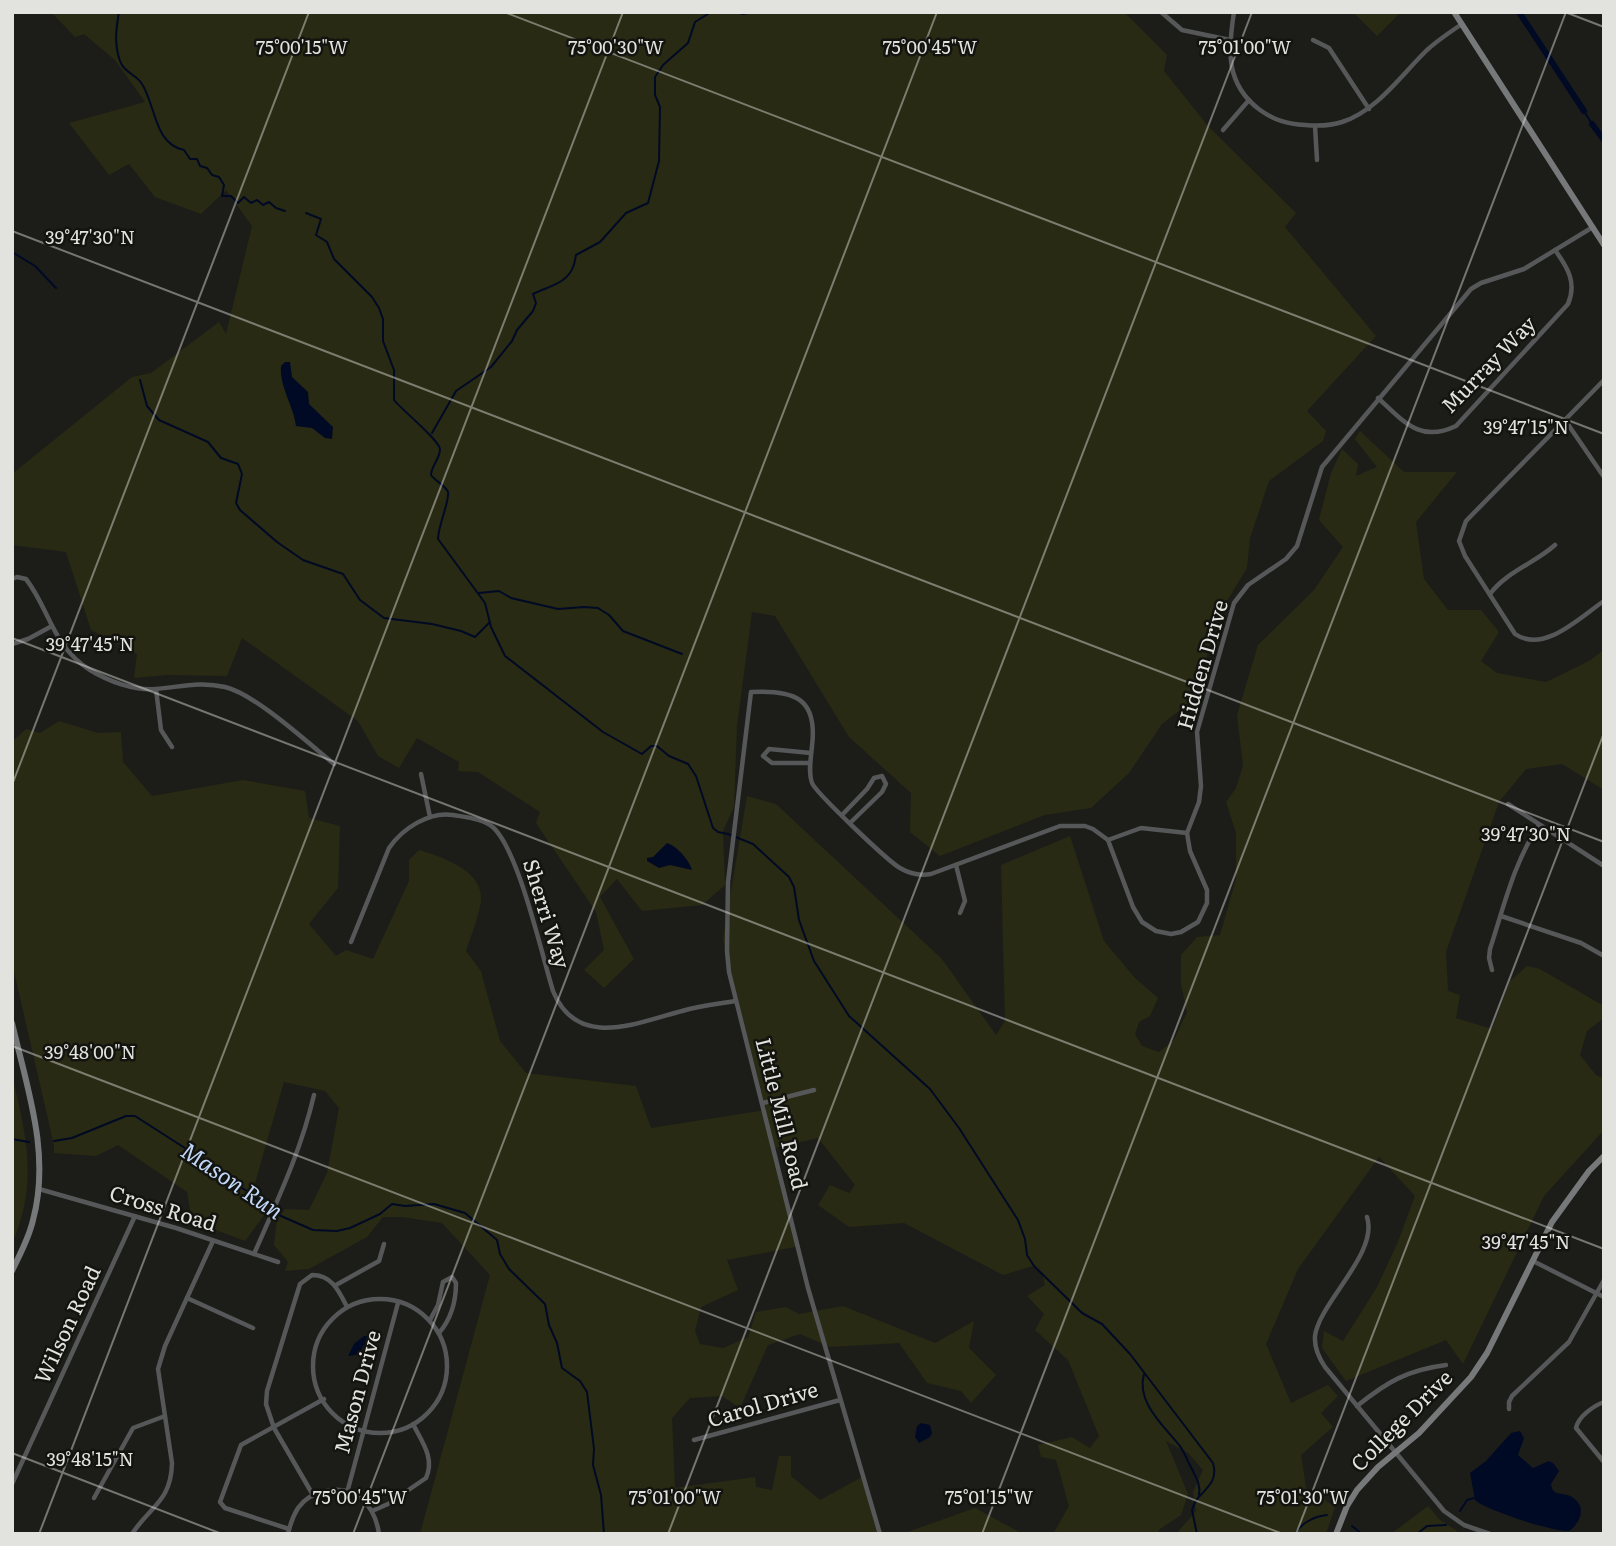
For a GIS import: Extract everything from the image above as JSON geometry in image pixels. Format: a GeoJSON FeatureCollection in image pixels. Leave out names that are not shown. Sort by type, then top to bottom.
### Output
{"type":"FeatureCollection","features":[{"type":"Feature","properties":{"kind":"main road"},"geometry":{"type":"LineString","coordinates":[[1454,12],[1604,244]]}},
{"type":"Feature","properties":{"kind":"main road"},"geometry":{"type":"LineString","coordinates":[[12,1023],[39,1141],[41,1163],[33,1223],[12,1271]]}},
{"type":"Feature","properties":{"kind":"main road","name":"College Drive"},"geometry":{"type":"LineString","coordinates":[[1336,1534],[1347,1506],[1357,1490],[1378,1467],[1419,1433],[1471,1377],[1487,1353],[1563,1205],[1604,1156]]}},
{"type":"Feature","properties":{"kind":"street"},"geometry":{"type":"LineString","coordinates":[[1161,12],[1182,30],[1230,40]]}},
{"type":"Feature","properties":{"kind":"street"},"geometry":{"type":"LineString","coordinates":[[1234,12],[1228,48],[1232,70],[1239,87],[1249,100],[1273,118],[1284,123],[1315,126],[1344,122],[1368,109],[1429,48],[1462,24]]}},
{"type":"Feature","properties":{"kind":"street"},"geometry":{"type":"LineString","coordinates":[[1313,40],[1329,48],[1368,109]]}},
{"type":"Feature","properties":{"kind":"street"},"geometry":{"type":"LineString","coordinates":[[1223,130],[1249,100]]}},
{"type":"Feature","properties":{"kind":"street"},"geometry":{"type":"LineString","coordinates":[[1315,126],[1317,160]]}},
{"type":"Feature","properties":{"kind":"street","name":"Hidden Drive"},"geometry":{"type":"LineString","coordinates":[[1187,833],[1199,802],[1201,786],[1196,741],[1198,724],[1234,603],[1248,585],[1286,559],[1297,545],[1322,467],[1471,289],[1524,269],[1592,228]]}},
{"type":"Feature","properties":{"kind":"street","name":"Murray Way"},"geometry":{"type":"LineString","coordinates":[[1378,398],[1404,422],[1427,433],[1440,433],[1456,426],[1568,304],[1572,293],[1572,278],[1555,250]]}},
{"type":"Feature","properties":{"kind":"street"},"geometry":{"type":"LineString","coordinates":[[1604,380],[1463,526],[1459,541],[1515,634],[1532,641],[1551,636],[1604,601]]}},
{"type":"Feature","properties":{"kind":"street"},"geometry":{"type":"LineString","coordinates":[[1565,420],[1604,477]]}},
{"type":"Feature","properties":{"kind":"street"},"geometry":{"type":"LineString","coordinates":[[1489,594],[1501,582],[1555,545]]}},
{"type":"Feature","properties":{"kind":"street"},"geometry":{"type":"LineString","coordinates":[[12,579],[24,578],[29,583],[64,648],[89,670],[138,689],[187,684],[225,687],[249,697],[334,764]]}},
{"type":"Feature","properties":{"kind":"street"},"geometry":{"type":"LineString","coordinates":[[12,644],[35,636],[52,626]]}},
{"type":"Feature","properties":{"kind":"street"},"geometry":{"type":"LineString","coordinates":[[156,689],[161,730],[172,747]]}},
{"type":"Feature","properties":{"kind":"street","name":"Little Mill Road"},"geometry":{"type":"LineString","coordinates":[[811,752],[813,724],[803,702],[786,692],[751,692],[727,894],[727,951],[736,1001],[808,1287],[880,1534]]}},
{"type":"Feature","properties":{"kind":"street"},"geometry":{"type":"LineString","coordinates":[[810,763],[772,763],[763,756],[769,749],[811,752],[811,782],[814,787],[887,859],[902,870],[922,876],[1060,826],[1093,829],[1108,840],[1133,907],[1142,922],[1156,931],[1171,934],[1196,924],[1207,903],[1207,890],[1190,850],[1187,833],[1141,828],[1108,840]]}},
{"type":"Feature","properties":{"kind":"street"},"geometry":{"type":"LineString","coordinates":[[351,942],[389,848],[398,835],[430,817],[421,774]]}},
{"type":"Feature","properties":{"kind":"street"},"geometry":{"type":"LineString","coordinates":[[842,815],[874,778],[882,776],[886,784],[882,792],[850,822]]}},
{"type":"Feature","properties":{"kind":"street"},"geometry":{"type":"LineString","coordinates":[[1508,804],[1604,866]]}},
{"type":"Feature","properties":{"kind":"street","name":"Sherri Way"},"geometry":{"type":"LineString","coordinates":[[430,817],[444,814],[475,820],[490,825],[504,841],[523,887],[557,1003],[573,1019],[588,1026],[615,1028],[693,1008],[736,1001]]}},
{"type":"Feature","properties":{"kind":"street"},"geometry":{"type":"LineString","coordinates":[[1492,970],[1490,953],[1501,916],[1520,858],[1539,825]]}},
{"type":"Feature","properties":{"kind":"street"},"geometry":{"type":"LineString","coordinates":[[956,865],[965,901],[960,913]]}},
{"type":"Feature","properties":{"kind":"street"},"geometry":{"type":"LineString","coordinates":[[1501,916],[1581,943],[1604,956]]}},
{"type":"Feature","properties":{"kind":"street"},"geometry":{"type":"LineString","coordinates":[[762,1103],[814,1090]]}},
{"type":"Feature","properties":{"kind":"street"},"geometry":{"type":"LineString","coordinates":[[254,1254],[307,1125],[314,1095]]}},
{"type":"Feature","properties":{"kind":"street","name":"Cross Road"},"geometry":{"type":"LineString","coordinates":[[39,1189],[135,1216],[278,1262]]}},
{"type":"Feature","properties":{"kind":"street","name":"Wilson Road"},"geometry":{"type":"LineString","coordinates":[[12,1485],[135,1216]]}},
{"type":"Feature","properties":{"kind":"street"},"geometry":{"type":"LineString","coordinates":[[1367,1217],[1370,1227],[1368,1237],[1318,1325],[1315,1345],[1319,1358],[1450,1516],[1470,1528],[1490,1534]]}},
{"type":"Feature","properties":{"kind":"street"},"geometry":{"type":"LineString","coordinates":[[132,1534],[155,1510],[172,1477],[158,1369],[165,1346],[213,1241]]}},
{"type":"Feature","properties":{"kind":"street"},"geometry":{"type":"LineString","coordinates":[[335,1285],[379,1261],[384,1244]]}},
{"type":"Feature","properties":{"kind":"street"},"geometry":{"type":"LineString","coordinates":[[1533,1261],[1604,1297]]}},
{"type":"Feature","properties":{"kind":"street"},"geometry":{"type":"LineString","coordinates":[[313,1495],[274,1428],[267,1412],[267,1391],[296,1289],[306,1278],[312,1275],[328,1279],[335,1285],[347,1307]]}},
{"type":"Feature","properties":{"kind":"street"},"geometry":{"type":"LineString","coordinates":[[430,1320],[438,1305],[443,1282],[452,1277],[456,1283],[454,1304],[446,1325],[439,1333]]}},
{"type":"Feature","properties":{"kind":"street"},"geometry":{"type":"LineString","coordinates":[[1509,1409],[1511,1396],[1569,1342],[1604,1280]]}},
{"type":"Feature","properties":{"kind":"street"},"geometry":{"type":"LineString","coordinates":[[187,1297],[253,1328]]}},
{"type":"Feature","properties":{"kind":"street"},"geometry":{"type":"LineString","coordinates":[[381,1298],[417,1309],[430,1320],[439,1333],[446,1357],[446,1377],[433,1406],[413,1424],[388,1431],[364,1432],[335,1415],[324,1399],[314,1376],[314,1358],[326,1326],[347,1307],[381,1298]]}},
{"type":"Feature","properties":{"kind":"street","name":"Mason Drive"},"geometry":{"type":"LineString","coordinates":[[348,1489],[398,1303]]}},
{"type":"Feature","properties":{"kind":"street"},"geometry":{"type":"LineString","coordinates":[[1357,1406],[1391,1380],[1424,1368],[1446,1365]]}},
{"type":"Feature","properties":{"kind":"street"},"geometry":{"type":"LineString","coordinates":[[324,1399],[241,1445],[220,1502],[225,1508],[288,1531],[299,1507],[313,1495],[338,1488],[348,1489],[365,1501],[372,1511],[379,1534]]}},
{"type":"Feature","properties":{"kind":"street","name":"Carol Drive"},"geometry":{"type":"LineString","coordinates":[[694,1440],[840,1400]]}},
{"type":"Feature","properties":{"kind":"street"},"geometry":{"type":"LineString","coordinates":[[1604,1402],[1579,1420],[1576,1428],[1604,1462]]}},
{"type":"Feature","properties":{"kind":"street"},"geometry":{"type":"LineString","coordinates":[[94,1498],[133,1428],[165,1416]]}},
{"type":"Feature","properties":{"kind":"street"},"geometry":{"type":"LineString","coordinates":[[372,1511],[388,1504],[428,1474],[429,1454],[413,1424]]}},
{"type":"Feature","properties":{"kind":"green space"},"geometry":{"type":"Polygon","coordinates":[[[51,12],[1124,12],[1167,55],[1164,71],[1208,126],[1296,213],[1285,227],[1376,336],[1307,411],[1326,431],[1323,441],[1269,481],[1250,538],[1247,568],[1216,619],[1197,697],[1162,724],[1129,773],[1091,808],[1045,815],[940,856],[910,832],[911,793],[849,737],[775,616],[752,612],[737,726],[734,807],[723,831],[725,885],[702,905],[642,911],[617,879],[600,897],[634,959],[604,988],[584,970],[604,950],[596,912],[536,823],[540,812],[478,772],[458,771],[459,762],[417,738],[399,768],[378,756],[358,721],[242,638],[227,676],[167,675],[134,678],[137,654],[91,630],[66,552],[12,545],[12,474],[132,377],[151,373],[219,322],[226,334],[252,226],[226,190],[201,214],[155,197],[129,164],[109,175],[69,123],[145,102],[115,60],[84,34],[75,37],[51,12]]]}},
{"type":"Feature","properties":{"kind":"green space"},"geometry":{"type":"Polygon","coordinates":[[[1353,12],[1401,12],[1377,36],[1353,12]]]}},
{"type":"Feature","properties":{"kind":"green space"},"geometry":{"type":"Polygon","coordinates":[[[1360,431],[1404,472],[1457,472],[1416,522],[1424,579],[1448,610],[1481,610],[1499,632],[1481,661],[1497,673],[1546,682],[1589,661],[1604,650],[1604,790],[1562,764],[1526,769],[1499,802],[1446,952],[1448,991],[1460,995],[1456,1018],[1492,1029],[1510,981],[1527,966],[1540,969],[1604,1006],[1604,1018],[1587,1031],[1580,1055],[1596,1075],[1604,1079],[1604,1130],[1544,1196],[1463,1364],[1446,1340],[1346,1381],[1322,1348],[1324,1331],[1343,1341],[1377,1287],[1415,1196],[1379,1157],[1298,1269],[1266,1344],[1291,1403],[1328,1385],[1338,1396],[1321,1413],[1333,1427],[1301,1455],[1306,1487],[1335,1507],[1326,1534],[1176,1534],[1196,1511],[1193,1492],[1203,1470],[1188,1453],[1166,1441],[1188,1494],[1181,1515],[1157,1534],[1053,1534],[1069,1506],[1056,1460],[1041,1457],[1038,1445],[1072,1437],[1090,1448],[1099,1436],[1068,1360],[1035,1330],[1044,1314],[1027,1296],[1045,1285],[1043,1276],[1033,1266],[1003,1275],[904,1223],[849,1227],[818,1205],[830,1185],[849,1193],[855,1185],[818,1138],[775,1148],[800,1246],[727,1260],[738,1290],[701,1307],[695,1331],[700,1344],[723,1348],[748,1337],[756,1312],[786,1307],[799,1314],[843,1306],[935,1343],[974,1321],[969,1348],[996,1375],[971,1403],[961,1391],[927,1383],[899,1343],[830,1347],[800,1334],[768,1345],[740,1408],[722,1396],[690,1398],[672,1418],[675,1488],[755,1477],[756,1487],[772,1490],[779,1456],[791,1456],[791,1476],[820,1500],[862,1477],[880,1534],[420,1534],[490,1275],[442,1223],[402,1217],[383,1217],[367,1237],[309,1269],[285,1271],[288,1262],[274,1245],[277,1219],[285,1209],[309,1210],[327,1173],[339,1108],[325,1091],[284,1082],[253,1190],[266,1213],[245,1241],[192,1221],[187,1192],[118,1145],[96,1156],[54,1153],[12,963],[12,742],[26,729],[40,733],[59,721],[98,733],[121,732],[123,762],[152,796],[243,780],[305,791],[309,818],[340,826],[338,888],[309,924],[336,956],[346,950],[373,959],[409,881],[409,860],[419,850],[438,856],[467,872],[479,887],[481,897],[466,951],[481,971],[500,1041],[526,1073],[636,1086],[651,1128],[766,1110],[723,939],[747,796],[776,804],[942,959],[996,1035],[1005,1021],[1001,865],[1070,836],[1104,941],[1135,978],[1158,998],[1150,1016],[1139,1022],[1135,1034],[1142,1046],[1159,1052],[1174,1040],[1187,1012],[1181,984],[1181,955],[1197,937],[1220,935],[1236,879],[1236,833],[1226,802],[1236,788],[1243,766],[1237,715],[1258,645],[1314,590],[1343,547],[1319,520],[1331,473],[1342,449],[1358,464],[1356,476],[1377,467],[1355,439],[1360,431]]]}},
{"type":"Feature","properties":{"kind":"green space"},"geometry":{"type":"Polygon","coordinates":[[[12,1075],[22,1118],[28,1180],[20,1221],[12,1243],[12,1075]]]}},
{"type":"Feature","properties":{"kind":"green space"},"geometry":{"type":"Polygon","coordinates":[[[1428,1506],[1440,1520],[1457,1531],[1456,1534],[1391,1534],[1428,1506]]]}},
{"type":"Feature","properties":{"kind":"green space"},"geometry":{"type":"Polygon","coordinates":[[[975,1508],[1023,1534],[902,1534],[975,1508]]]}},
{"type":"Feature","properties":{"kind":"water"},"geometry":{"type":"Polygon","coordinates":[[[290,362],[292,377],[308,392],[309,404],[333,427],[332,439],[325,438],[312,428],[296,426],[282,381],[281,366],[290,362]]]}},
{"type":"Feature","properties":{"kind":"water"},"geometry":{"type":"Polygon","coordinates":[[[667,843],[682,854],[692,870],[670,865],[659,868],[647,861],[647,858],[653,857],[667,843]]]}},
{"type":"Feature","properties":{"kind":"water"},"geometry":{"type":"Polygon","coordinates":[[[364,1336],[369,1336],[371,1340],[363,1346],[361,1354],[348,1356],[354,1344],[364,1336]]]}},
{"type":"Feature","properties":{"kind":"water"},"geometry":{"type":"Polygon","coordinates":[[[921,1423],[930,1425],[932,1433],[919,1443],[915,1437],[917,1426],[921,1423]]]}},
{"type":"Feature","properties":{"kind":"water"},"geometry":{"type":"Polygon","coordinates":[[[1520,1431],[1524,1438],[1518,1455],[1533,1468],[1549,1461],[1553,1463],[1559,1471],[1551,1484],[1553,1490],[1574,1498],[1580,1507],[1580,1517],[1569,1531],[1520,1520],[1475,1500],[1470,1473],[1486,1461],[1511,1433],[1520,1431]]]}},
{"type":"Feature","properties":{"kind":"waterway"},"geometry":{"type":"LineString","coordinates":[[119,12],[116,36],[120,61],[142,84],[161,132],[167,140],[184,150],[190,159],[197,159],[200,166],[207,168],[212,175],[219,177],[224,185],[222,196],[231,196],[238,203],[244,197],[251,203],[257,200],[263,205],[269,202],[285,211]]}},
{"type":"Feature","properties":{"kind":"waterway"},"geometry":{"type":"LineString","coordinates":[[432,433],[456,391],[491,367],[512,341],[517,330],[533,311],[536,303],[533,294],[566,277],[573,267],[576,255],[600,242],[626,213],[648,203],[659,161],[660,107],[655,95],[655,77],[663,65],[688,43],[695,22],[711,12]]}},
{"type":"Feature","properties":{"kind":"waterway"},"geometry":{"type":"LineString","coordinates":[[736,12],[754,12]]}},
{"type":"Feature","properties":{"kind":"waterway"},"geometry":{"type":"LineString","coordinates":[[1519,12],[1584,111]]}},
{"type":"Feature","properties":{"kind":"waterway"},"geometry":{"type":"LineString","coordinates":[[1584,111],[1592,124]]}},
{"type":"Feature","properties":{"kind":"waterway"},"geometry":{"type":"LineString","coordinates":[[1592,124],[1604,140]]}},
{"type":"Feature","properties":{"kind":"waterway"},"geometry":{"type":"LineString","coordinates":[[306,213],[321,219],[316,235],[327,242],[334,259],[372,297],[379,308],[383,319],[383,341],[394,370],[394,400],[434,439],[440,449],[431,475],[447,490],[448,496],[438,539],[485,603],[491,627],[505,656],[603,732],[642,754],[651,746],[657,746],[669,756],[688,764],[696,776],[713,828],[753,844],[789,877],[794,887],[799,920],[814,961],[849,1016],[930,1089],[959,1128],[1018,1220],[1027,1255],[1034,1266],[1082,1313],[1102,1324],[1130,1354],[1213,1463],[1213,1479],[1197,1499]]}},
{"type":"Feature","properties":{"kind":"waterway"},"geometry":{"type":"LineString","coordinates":[[12,252],[35,266],[56,288]]}},
{"type":"Feature","properties":{"kind":"waterway"},"geometry":{"type":"LineString","coordinates":[[140,380],[147,406],[159,420],[208,442],[221,458],[238,464],[242,474],[236,503],[240,510],[303,560],[343,574],[360,600],[384,618],[432,624],[475,637],[489,623]]}},
{"type":"Feature","properties":{"kind":"waterway"},"geometry":{"type":"LineString","coordinates":[[479,593],[499,591],[511,598],[558,609],[598,608],[609,615],[623,631],[682,654]]}},
{"type":"Feature","properties":{"kind":"waterway","name":"Mason Run"},"geometry":{"type":"LineString","coordinates":[[54,1141],[72,1138],[126,1116],[135,1116],[253,1195],[265,1209],[313,1230],[337,1231],[350,1228],[380,1214],[392,1204],[434,1204],[465,1213],[497,1240],[500,1254],[509,1269],[545,1304],[562,1368],[580,1381],[587,1392],[594,1449],[593,1465],[601,1495],[604,1534]]}},
{"type":"Feature","properties":{"kind":"waterway","name":"Mason Run"},"geometry":{"type":"LineString","coordinates":[[12,1139],[29,1142]]}},
{"type":"Feature","properties":{"kind":"waterway"},"geometry":{"type":"LineString","coordinates":[[1144,1374],[1147,1403],[1183,1451],[1198,1482],[1199,1495]]}},
{"type":"Feature","properties":{"kind":"waterway"},"geometry":{"type":"LineString","coordinates":[[1460,1511],[1467,1500],[1474,1498]]}},
{"type":"Feature","properties":{"kind":"waterway"},"geometry":{"type":"LineString","coordinates":[[1196,1500],[1192,1510],[1197,1534]]}},
{"type":"Feature","properties":{"kind":"waterway"},"geometry":{"type":"LineString","coordinates":[[1295,1534],[1309,1521],[1327,1515]]}},
{"type":"Feature","properties":{"kind":"waterway"},"geometry":{"type":"LineString","coordinates":[[1417,1534],[1427,1526],[1446,1525]]}},
{"type":"Feature","properties":{"kind":"waterway"},"geometry":{"type":"LineString","coordinates":[[1352,1526],[1362,1534]]}}]}
